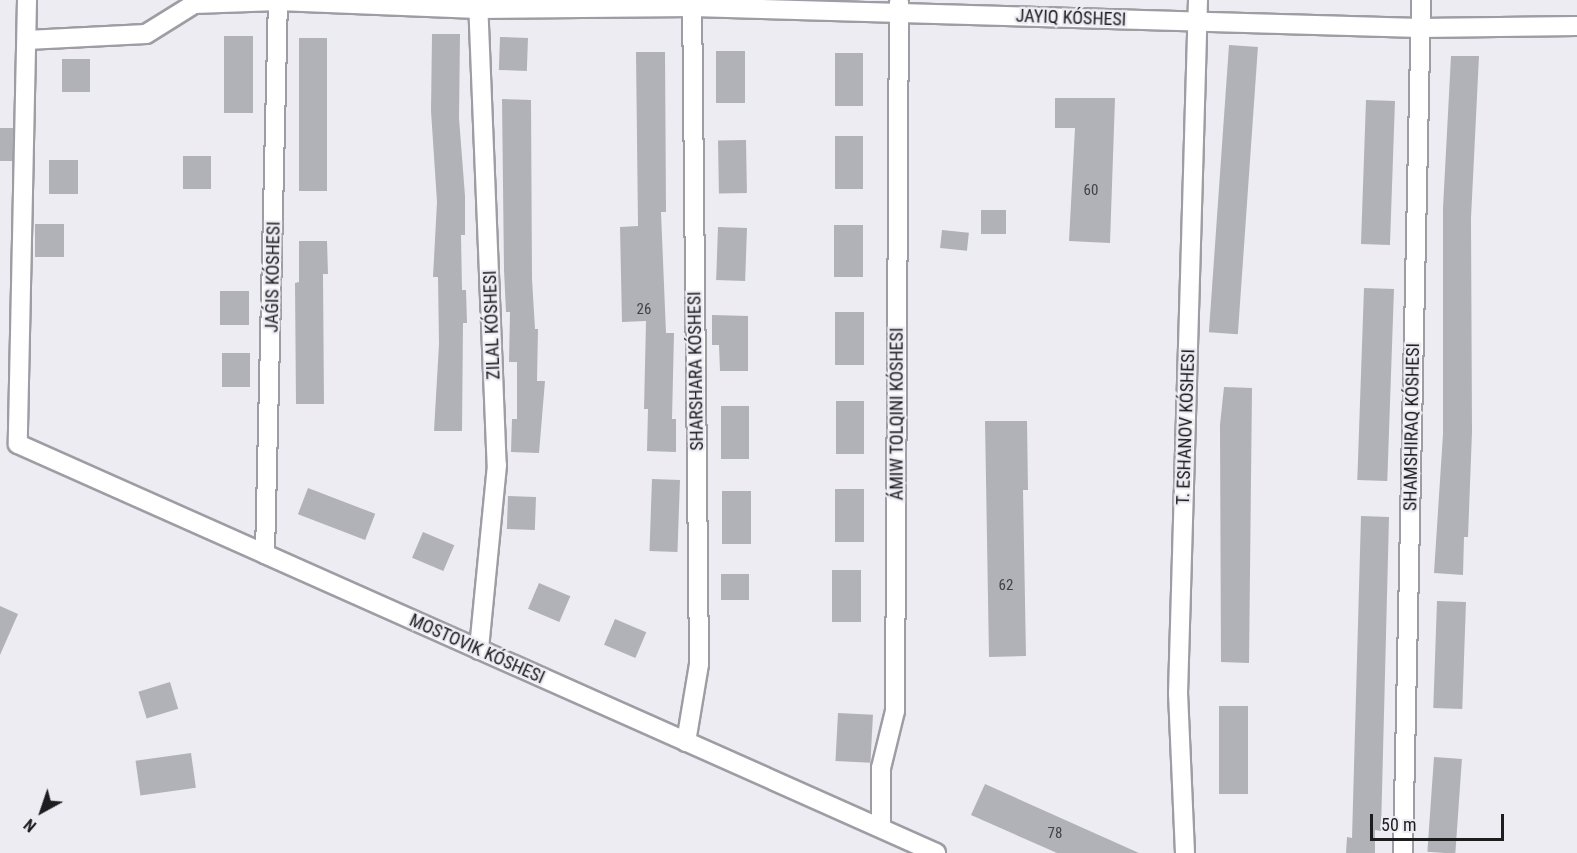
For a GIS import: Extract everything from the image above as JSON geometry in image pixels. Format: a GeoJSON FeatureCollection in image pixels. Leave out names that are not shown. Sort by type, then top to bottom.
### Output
{"type":"FeatureCollection","features":[{"type":"Feature","properties":{"kind":"street"},"geometry":{"type":"LineString","coordinates":[[27,0],[27,40],[146,34],[194,4],[278,1],[899,6],[1198,22],[1420,28],[1577,26]]}},
{"type":"Feature","properties":{"kind":"street","name":"T. ESHANOV KÓSHESI"},"geometry":{"type":"LineString","coordinates":[[1185,853],[1178,694],[1198,0]]}},
{"type":"Feature","properties":{"kind":"street"},"geometry":{"type":"LineString","coordinates":[[1403,853],[1421,0]]}},
{"type":"Feature","properties":{"kind":"street"},"geometry":{"type":"LineString","coordinates":[[265,554],[278,1]]}},
{"type":"Feature","properties":{"kind":"street","name":"ZILAL KÓSHESI"},"geometry":{"type":"LineString","coordinates":[[478,4],[497,465],[479,650]]}},
{"type":"Feature","properties":{"kind":"street","name":"SHARSHARA KÓSHESI"},"geometry":{"type":"LineString","coordinates":[[686,742],[699,664],[692,4]]}},
{"type":"Feature","properties":{"kind":"street"},"geometry":{"type":"LineString","coordinates":[[881,827],[881,768],[895,711],[899,6]]}},
{"type":"Feature","properties":{"kind":"street","name":"MOSTOVIK KÓSHESI"},"geometry":{"type":"LineString","coordinates":[[27,40],[18,444],[936,853]]}},
{"type":"Feature","properties":{"kind":"building"},"geometry":{"type":"Polygon","coordinates":[[[432,34],[460,34],[459,118],[465,196],[465,235],[461,235],[462,290],[466,290],[467,323],[463,323],[462,431],[434,431],[439,344],[438,277],[433,277],[437,202],[431,111],[432,34]]]}},
{"type":"Feature","properties":{"kind":"building"},"geometry":{"type":"Polygon","coordinates":[[[224,36],[253,36],[253,113],[224,113],[224,36]]]}},
{"type":"Feature","properties":{"kind":"building"},"geometry":{"type":"Polygon","coordinates":[[[500,37],[528,38],[527,71],[499,70],[500,37]]]}},
{"type":"Feature","properties":{"kind":"building"},"geometry":{"type":"Polygon","coordinates":[[[299,38],[327,38],[327,191],[299,191],[299,38]]]}},
{"type":"Feature","properties":{"kind":"building"},"geometry":{"type":"Polygon","coordinates":[[[1229,45],[1258,47],[1238,334],[1209,332],[1229,45]]]}},
{"type":"Feature","properties":{"kind":"building"},"geometry":{"type":"Polygon","coordinates":[[[716,51],[745,51],[745,103],[716,103],[716,51]]]}},
{"type":"Feature","properties":{"kind":"building"},"geometry":{"type":"Polygon","coordinates":[[[636,52],[665,52],[666,212],[661,212],[666,333],[674,333],[672,419],[676,419],[676,452],[647,451],[648,409],[644,409],[646,321],[622,322],[620,227],[638,226],[636,52]]]}},
{"type":"Feature","properties":{"kind":"building"},"geometry":{"type":"Polygon","coordinates":[[[835,53],[863,53],[863,106],[835,106],[835,53]]]}},
{"type":"Feature","properties":{"kind":"building"},"geometry":{"type":"Polygon","coordinates":[[[1451,56],[1479,56],[1471,218],[1472,432],[1468,537],[1464,537],[1463,575],[1434,573],[1443,434],[1443,208],[1451,56]]]}},
{"type":"Feature","properties":{"kind":"building"},"geometry":{"type":"Polygon","coordinates":[[[62,59],[90,59],[90,92],[62,92],[62,59]]]}},
{"type":"Feature","properties":{"kind":"building"},"geometry":{"type":"Polygon","coordinates":[[[1055,98],[1115,98],[1110,243],[1069,241],[1075,128],[1055,128],[1055,98]]]}},
{"type":"Feature","properties":{"kind":"building"},"geometry":{"type":"Polygon","coordinates":[[[502,99],[531,100],[532,279],[535,329],[538,329],[537,381],[545,381],[539,453],[511,452],[512,419],[517,419],[517,362],[509,362],[510,312],[506,312],[502,99]]]}},
{"type":"Feature","properties":{"kind":"building"},"geometry":{"type":"Polygon","coordinates":[[[1366,100],[1395,101],[1390,245],[1361,244],[1366,100]]]}},
{"type":"Feature","properties":{"kind":"building"},"geometry":{"type":"Polygon","coordinates":[[[0,128],[13,128],[13,161],[0,161],[0,128]]]}},
{"type":"Feature","properties":{"kind":"building"},"geometry":{"type":"Polygon","coordinates":[[[835,136],[863,136],[863,189],[835,189],[835,136]]]}},
{"type":"Feature","properties":{"kind":"building"},"geometry":{"type":"Polygon","coordinates":[[[718,140],[746,140],[747,193],[719,193],[718,140]]]}},
{"type":"Feature","properties":{"kind":"building"},"geometry":{"type":"Polygon","coordinates":[[[183,156],[211,156],[211,189],[183,189],[183,156]]]}},
{"type":"Feature","properties":{"kind":"building"},"geometry":{"type":"Polygon","coordinates":[[[49,160],[78,160],[78,194],[49,194],[49,160]]]}},
{"type":"Feature","properties":{"kind":"building"},"geometry":{"type":"Polygon","coordinates":[[[981,210],[1006,210],[1006,234],[981,234],[981,210]]]}},
{"type":"Feature","properties":{"kind":"building"},"geometry":{"type":"Polygon","coordinates":[[[35,224],[64,224],[64,257],[35,257],[35,224]]]}},
{"type":"Feature","properties":{"kind":"building"},"geometry":{"type":"Polygon","coordinates":[[[834,225],[863,225],[863,277],[834,277],[834,225]]]}},
{"type":"Feature","properties":{"kind":"building"},"geometry":{"type":"Polygon","coordinates":[[[718,227],[747,228],[745,281],[716,280],[718,227]]]}},
{"type":"Feature","properties":{"kind":"building"},"geometry":{"type":"Polygon","coordinates":[[[942,230],[969,233],[967,251],[940,248],[942,230]]]}},
{"type":"Feature","properties":{"kind":"building"},"geometry":{"type":"Polygon","coordinates":[[[299,241],[327,241],[328,274],[323,274],[324,404],[296,404],[295,283],[299,282],[299,241]]]}},
{"type":"Feature","properties":{"kind":"building"},"geometry":{"type":"Polygon","coordinates":[[[1364,288],[1394,289],[1387,481],[1357,480],[1364,288]]]}},
{"type":"Feature","properties":{"kind":"building"},"geometry":{"type":"Polygon","coordinates":[[[220,291],[249,291],[249,325],[220,325],[220,291]]]}},
{"type":"Feature","properties":{"kind":"building"},"geometry":{"type":"Polygon","coordinates":[[[835,312],[864,312],[864,365],[835,365],[835,312]]]}},
{"type":"Feature","properties":{"kind":"building"},"geometry":{"type":"Polygon","coordinates":[[[712,315],[748,316],[748,371],[720,371],[719,345],[712,345],[712,315]]]}},
{"type":"Feature","properties":{"kind":"building"},"geometry":{"type":"Polygon","coordinates":[[[222,353],[250,353],[250,387],[222,387],[222,353]]]}},
{"type":"Feature","properties":{"kind":"building"},"geometry":{"type":"Polygon","coordinates":[[[1224,387],[1252,388],[1249,663],[1221,662],[1220,425],[1224,387]]]}},
{"type":"Feature","properties":{"kind":"building"},"geometry":{"type":"Polygon","coordinates":[[[836,401],[864,401],[864,454],[836,454],[836,401]]]}},
{"type":"Feature","properties":{"kind":"building"},"geometry":{"type":"Polygon","coordinates":[[[721,406],[749,406],[749,459],[721,459],[721,406]]]}},
{"type":"Feature","properties":{"kind":"building"},"geometry":{"type":"Polygon","coordinates":[[[985,421],[1027,421],[1028,490],[1023,490],[1026,656],[989,657],[985,421]]]}},
{"type":"Feature","properties":{"kind":"building"},"geometry":{"type":"Polygon","coordinates":[[[652,479],[680,480],[677,552],[649,551],[652,479]]]}},
{"type":"Feature","properties":{"kind":"building"},"geometry":{"type":"Polygon","coordinates":[[[308,488],[375,514],[365,540],[298,514],[308,488]]]}},
{"type":"Feature","properties":{"kind":"building"},"geometry":{"type":"Polygon","coordinates":[[[835,489],[864,489],[864,542],[835,542],[835,489]]]}},
{"type":"Feature","properties":{"kind":"building"},"geometry":{"type":"Polygon","coordinates":[[[722,491],[751,491],[751,544],[722,544],[722,491]]]}},
{"type":"Feature","properties":{"kind":"building"},"geometry":{"type":"Polygon","coordinates":[[[508,496],[536,497],[535,530],[507,529],[508,496]]]}},
{"type":"Feature","properties":{"kind":"building"},"geometry":{"type":"Polygon","coordinates":[[[1361,516],[1389,517],[1381,831],[1375,830],[1375,853],[1346,853],[1347,837],[1352,838],[1361,516]]]}},
{"type":"Feature","properties":{"kind":"building"},"geometry":{"type":"Polygon","coordinates":[[[423,532],[454,545],[443,571],[412,558],[423,532]]]}},
{"type":"Feature","properties":{"kind":"building"},"geometry":{"type":"Polygon","coordinates":[[[832,570],[861,570],[861,622],[832,622],[832,570]]]}},
{"type":"Feature","properties":{"kind":"building"},"geometry":{"type":"Polygon","coordinates":[[[721,574],[749,574],[749,600],[721,600],[721,574]]]}},
{"type":"Feature","properties":{"kind":"building"},"geometry":{"type":"Polygon","coordinates":[[[539,583],[570,596],[559,622],[528,609],[539,583]]]}},
{"type":"Feature","properties":{"kind":"building"},"geometry":{"type":"Polygon","coordinates":[[[1437,601],[1466,602],[1462,709],[1433,708],[1437,601]]]}},
{"type":"Feature","properties":{"kind":"building"},"geometry":{"type":"Polygon","coordinates":[[[0,606],[18,614],[0,655],[0,606]]]}},
{"type":"Feature","properties":{"kind":"building"},"geometry":{"type":"Polygon","coordinates":[[[615,619],[646,632],[635,658],[604,645],[615,619]]]}},
{"type":"Feature","properties":{"kind":"building"},"geometry":{"type":"Polygon","coordinates":[[[170,682],[178,709],[147,718],[138,692],[170,682]]]}},
{"type":"Feature","properties":{"kind":"building"},"geometry":{"type":"Polygon","coordinates":[[[1219,706],[1248,706],[1248,794],[1219,794],[1219,706]]]}},
{"type":"Feature","properties":{"kind":"building"},"geometry":{"type":"Polygon","coordinates":[[[838,713],[873,715],[870,763],[835,761],[838,713]]]}},
{"type":"Feature","properties":{"kind":"building"},"geometry":{"type":"Polygon","coordinates":[[[191,753],[196,788],[140,795],[136,761],[191,753]]]}},
{"type":"Feature","properties":{"kind":"building"},"geometry":{"type":"Polygon","coordinates":[[[1434,757],[1462,759],[1455,853],[1427,852],[1434,757]]]}},
{"type":"Feature","properties":{"kind":"building"},"geometry":{"type":"Polygon","coordinates":[[[985,784],[1139,853],[1057,853],[971,815],[985,784]]]}}]}
